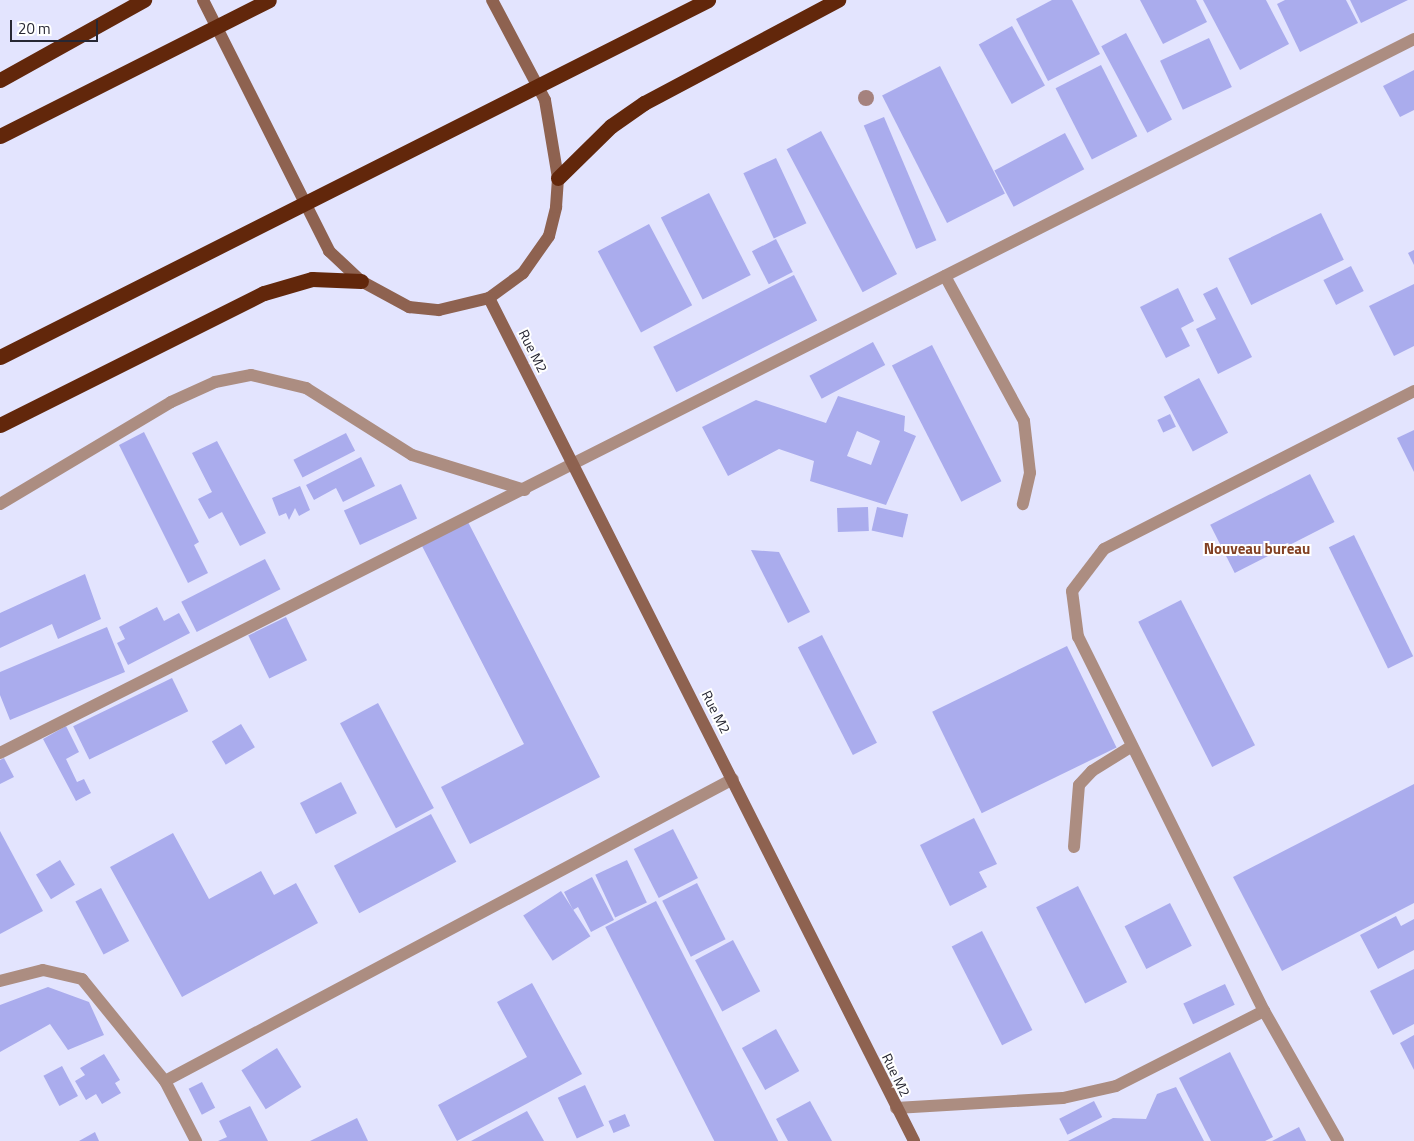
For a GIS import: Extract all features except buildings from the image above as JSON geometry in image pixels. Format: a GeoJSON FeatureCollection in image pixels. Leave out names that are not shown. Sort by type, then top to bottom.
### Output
{"type":"FeatureCollection","features":[{"type":"Feature","properties":{"kind":"highway"},"geometry":{"type":"LineString","coordinates":[[0,80],[144,0]]}},
{"type":"Feature","properties":{"kind":"highway"},"geometry":{"type":"LineString","coordinates":[[0,136],[269,0]]}},
{"type":"Feature","properties":{"kind":"highway"},"geometry":{"type":"LineString","coordinates":[[0,357],[232,238],[708,0]]}},
{"type":"Feature","properties":{"kind":"highway"},"geometry":{"type":"LineString","coordinates":[[558,178],[611,126],[644,103],[838,0]]}},
{"type":"Feature","properties":{"kind":"highway"},"geometry":{"type":"LineString","coordinates":[[0,425],[264,293],[312,279],[360,281]]}},
{"type":"Feature","properties":{"kind":"main road"},"geometry":{"type":"LineString","coordinates":[[203,0],[328,252],[360,281],[408,307],[439,310],[489,298],[523,273],[549,236],[558,178],[545,100],[492,0]]}},
{"type":"Feature","properties":{"kind":"main road","name":"Rue M2"},"geometry":{"type":"LineString","coordinates":[[489,298],[914,1141]]}},
{"type":"Feature","properties":{"kind":"street"},"geometry":{"type":"LineString","coordinates":[[0,753],[525,490],[1414,39]]}},
{"type":"Feature","properties":{"kind":"street"},"geometry":{"type":"LineString","coordinates":[[945,276],[1024,421],[1030,473],[1023,504]]}},
{"type":"Feature","properties":{"kind":"street"},"geometry":{"type":"LineString","coordinates":[[0,504],[171,402],[215,382],[251,375],[306,388],[412,455],[525,490]]}},
{"type":"Feature","properties":{"kind":"street"},"geometry":{"type":"LineString","coordinates":[[1338,1141],[1264,1011],[1078,638],[1072,591],[1104,550],[1414,391]]}},
{"type":"Feature","properties":{"kind":"street"},"geometry":{"type":"LineString","coordinates":[[1074,847],[1079,784],[1092,771],[1132,746]]}},
{"type":"Feature","properties":{"kind":"street"},"geometry":{"type":"LineString","coordinates":[[166,1081],[733,779]]}},
{"type":"Feature","properties":{"kind":"street"},"geometry":{"type":"LineString","coordinates":[[0,981],[43,970],[82,978],[166,1081],[196,1141]]}},
{"type":"Feature","properties":{"kind":"street"},"geometry":{"type":"LineString","coordinates":[[896,1108],[1063,1098],[1116,1086],[1264,1011]]}},
{"type":"Feature","properties":{"kind":"district","name":"Nouveau bureau"},"geometry":{"type":"Point","coordinates":[1257,549]}}]}
